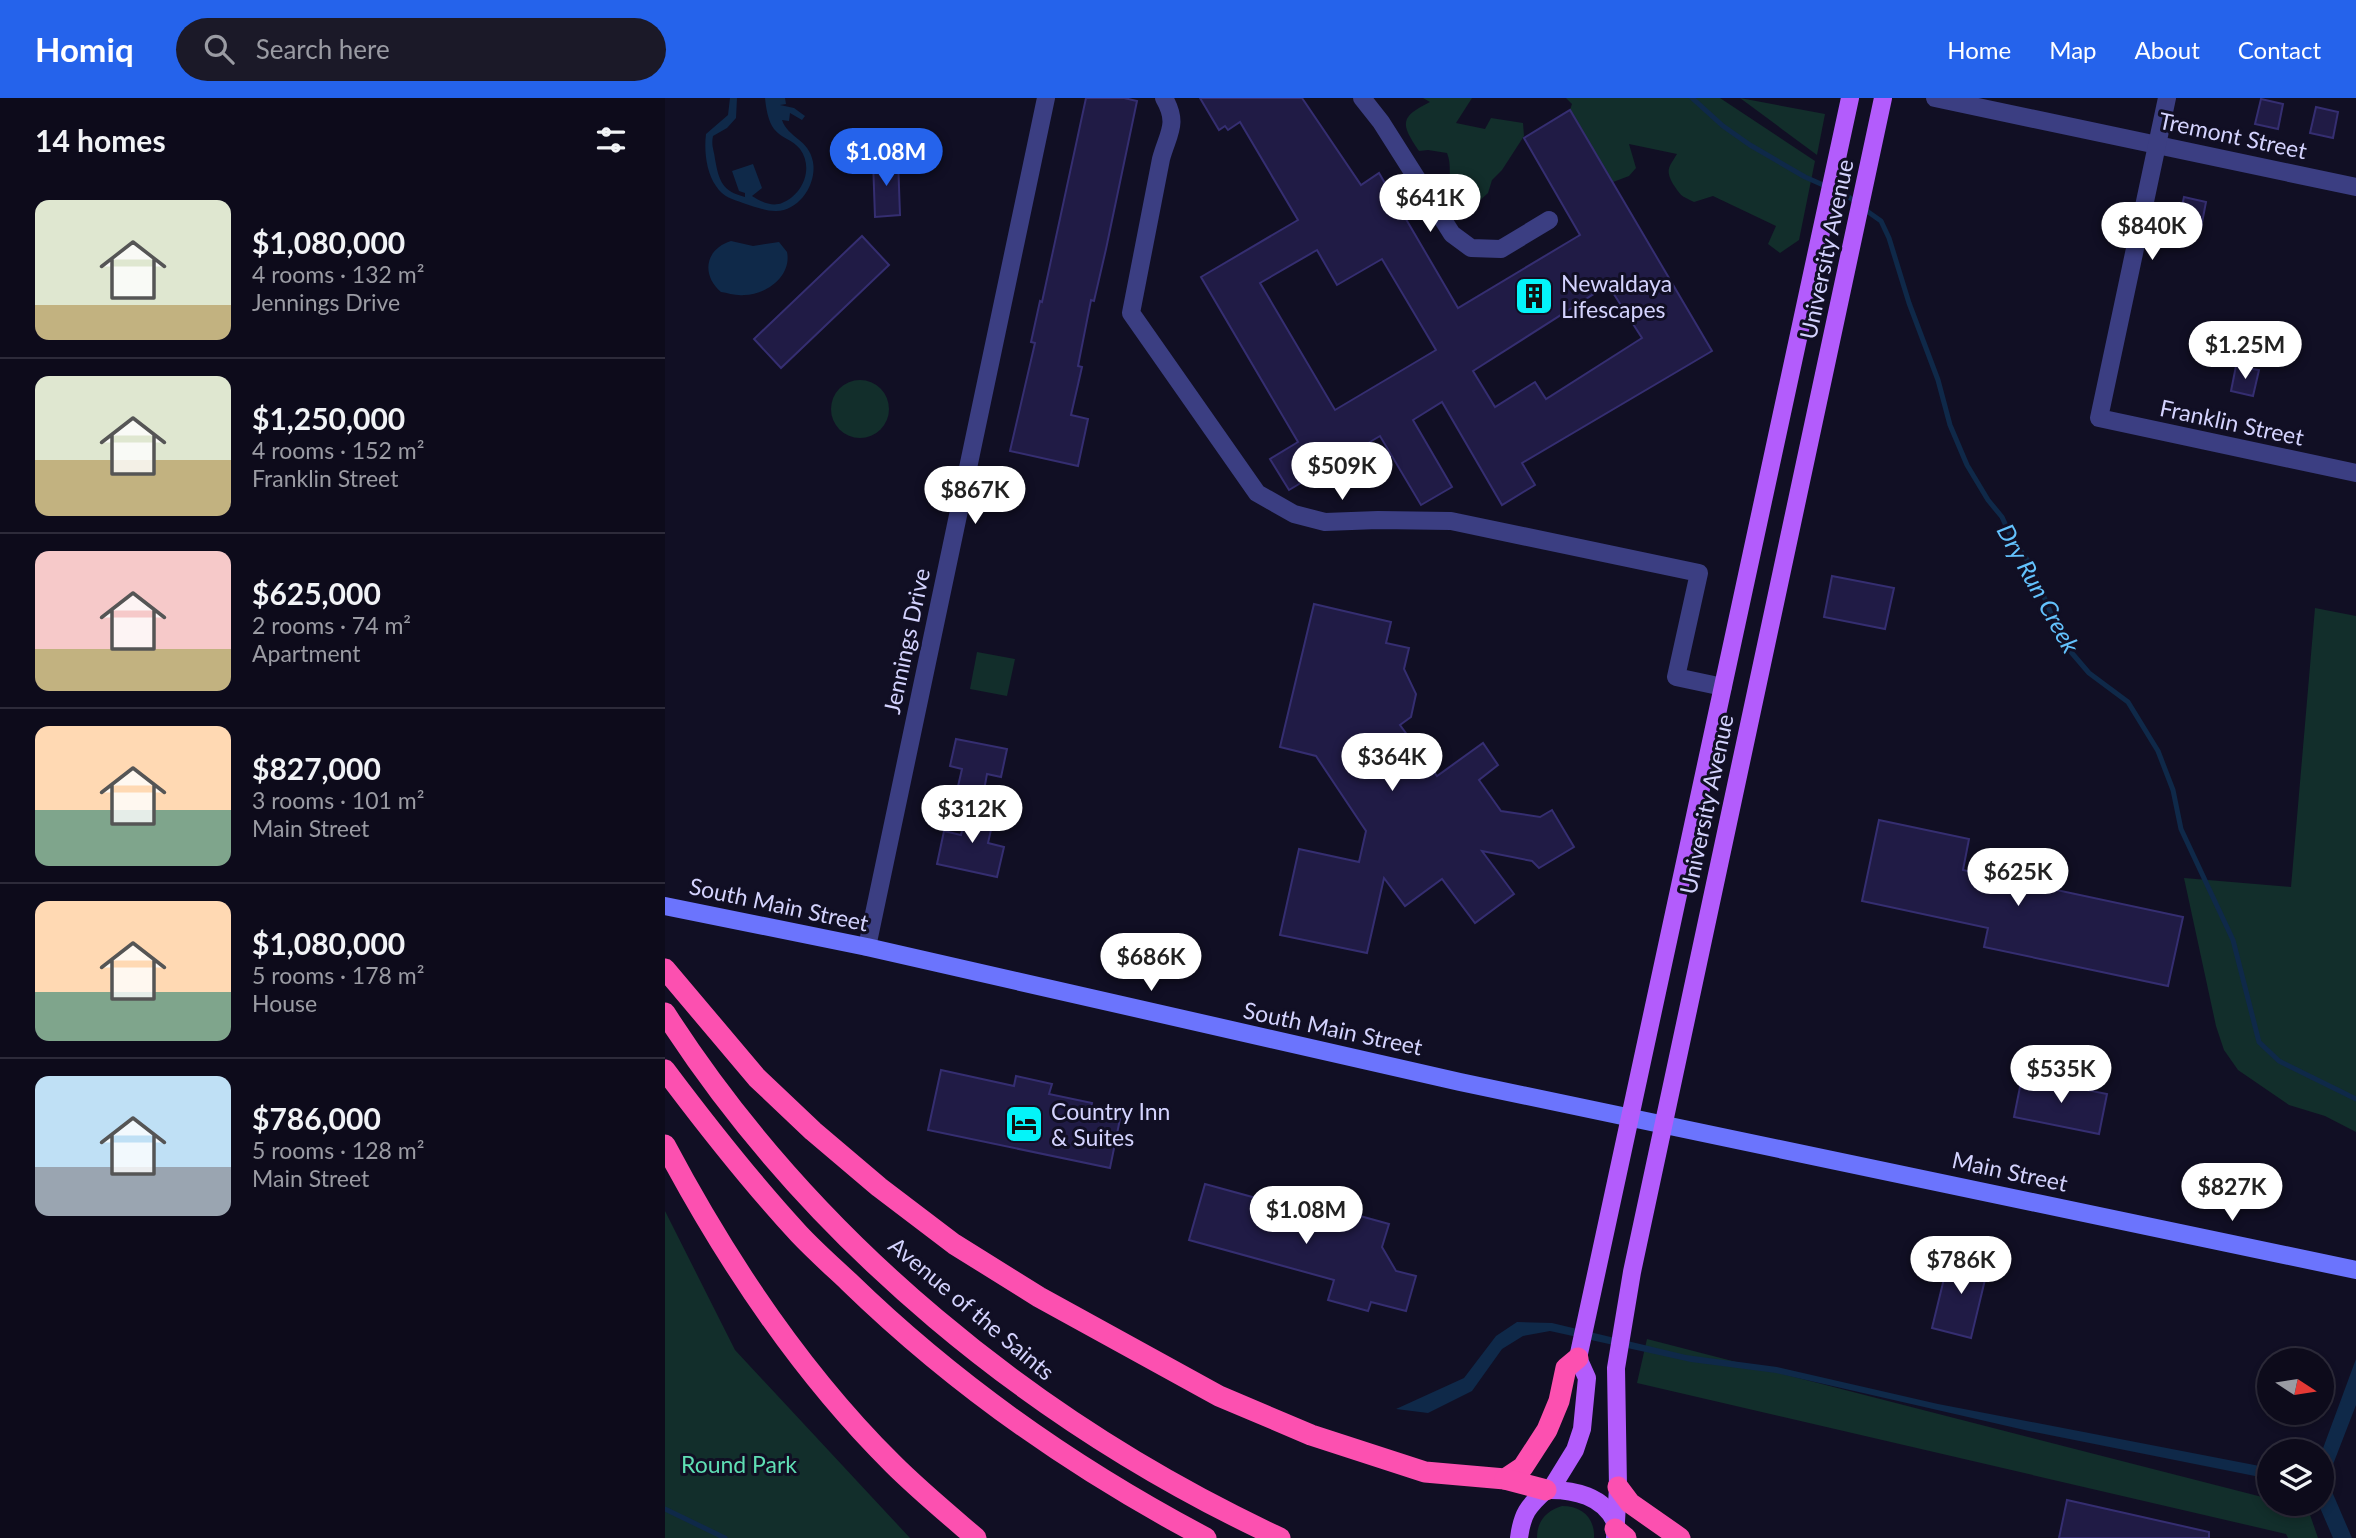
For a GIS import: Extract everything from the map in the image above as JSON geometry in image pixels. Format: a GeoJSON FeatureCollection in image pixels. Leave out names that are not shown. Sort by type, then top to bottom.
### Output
{"type":"FeatureCollection","features":[{"type":"Feature","properties":{"kind":"highway"},"geometry":{"type":"LineString","coordinates":[[666,971],[757,1078],[813,1131],[879,1187],[954,1244],[1039,1297],[1219,1396],[1311,1435],[1425,1472],[1505,1479],[1549,1490]]}},
{"type":"Feature","properties":{"kind":"highway","name":"Avenue of the Saints"},"geometry":{"type":"LineString","coordinates":[[665,1013],[706,1073],[778,1162],[883,1272],[926,1311],[1017,1384],[1104,1442],[1197,1497],[1280,1538]]}},
{"type":"Feature","properties":{"kind":"highway"},"geometry":{"type":"LineString","coordinates":[[665,1070],[719,1141],[800,1236],[902,1333],[954,1376],[1051,1447],[1134,1499],[1206,1538]]}},
{"type":"Feature","properties":{"kind":"highway"},"geometry":{"type":"LineString","coordinates":[[665,1145],[738,1270],[804,1361],[892,1462],[976,1538]]}},
{"type":"Feature","properties":{"kind":"highway"},"geometry":{"type":"LineString","coordinates":[[1505,1479],[1523,1467],[1547,1430],[1559,1401],[1566,1368],[1578,1358]]}},
{"type":"Feature","properties":{"kind":"highway"},"geometry":{"type":"LineString","coordinates":[[1618,1488],[1630,1503],[1680,1538]]}},
{"type":"Feature","properties":{"kind":"main road","name":"University Avenue"},"geometry":{"type":"LineString","coordinates":[[1518,1538],[1521,1521],[1529,1505],[1549,1490],[1575,1450],[1582,1429],[1587,1378],[1578,1358],[1850,98]]}},
{"type":"Feature","properties":{"kind":"main road","name":"University Avenue"},"geometry":{"type":"LineString","coordinates":[[1618,1532],[1616,1368],[1622,1327],[1883,98]]}},
{"type":"Feature","properties":{"kind":"main road","name":"University Avenue"},"geometry":{"type":"LineString","coordinates":[[1549,1490],[1565,1490],[1585,1495],[1611,1512],[1618,1532]]}},
{"type":"Feature","properties":{"kind":"street","name":"Jennings Drive"},"geometry":{"type":"LineString","coordinates":[[867,947],[1046,98]]}},
{"type":"Feature","properties":{"kind":"street"},"geometry":{"type":"LineString","coordinates":[[1164,98],[1172,110],[1172,132],[1165,141],[1131,313],[1257,493],[1294,514],[1325,522],[1451,521],[1699,573],[1677,677],[1723,687]]}},
{"type":"Feature","properties":{"kind":"street"},"geometry":{"type":"LineString","coordinates":[[1362,98],[1381,122],[1453,234],[1471,248],[1501,249],[1549,220]]}},
{"type":"Feature","properties":{"kind":"street","name":"Tremont Street"},"geometry":{"type":"LineString","coordinates":[[1935,98],[2356,187]]}},
{"type":"Feature","properties":{"kind":"street"},"geometry":{"type":"LineString","coordinates":[[2157,144],[2167,98]]}},
{"type":"Feature","properties":{"kind":"street","name":"Franklin Street"},"geometry":{"type":"LineString","coordinates":[[2157,144],[2099,418],[2356,473]]}},
{"type":"Feature","properties":{"kind":"street","name":"South Main Street"},"geometry":{"type":"LineString","coordinates":[[665,906],[867,947],[1179,1020],[1663,1124]]}},
{"type":"Feature","properties":{"kind":"street","name":"Main Street"},"geometry":{"type":"LineString","coordinates":[[1663,1124],[2353,1268]]}},
{"type":"Feature","properties":{"kind":"green space"},"geometry":{"type":"Polygon","coordinates":[[[1423,98],[1472,98],[1456,123],[1485,129],[1491,118],[1523,123],[1524,136],[1502,170],[1492,180],[1488,193],[1477,203],[1451,191],[1447,153],[1419,151],[1408,134],[1408,117],[1430,102],[1423,98]]]}},
{"type":"Feature","properties":{"kind":"green space"},"geometry":{"type":"Polygon","coordinates":[[[1566,98],[1720,98],[1815,161],[1799,240],[1780,253],[1768,244],[1776,226],[1713,196],[1694,202],[1684,197],[1669,175],[1670,166],[1677,154],[1629,144],[1636,168],[1629,176],[1613,182],[1570,110],[1572,104],[1566,98]]]}},
{"type":"Feature","properties":{"kind":"green space"},"geometry":{"type":"Polygon","coordinates":[[[1740,98],[1825,114],[1817,155],[1740,98]]]}},
{"type":"Feature","properties":{"kind":"green space"},"geometry":{"type":"Polygon","coordinates":[[[854,380],[866,380],[881,388],[889,403],[889,415],[881,430],[866,438],[854,438],[839,430],[831,415],[831,403],[839,388],[854,380]]]}},
{"type":"Feature","properties":{"kind":"green space"},"geometry":{"type":"Polygon","coordinates":[[[2315,608],[2356,616],[2356,1132],[2325,1116],[2289,1105],[2238,1070],[2224,1050],[2216,1026],[2184,878],[2291,887],[2315,608]]]}},
{"type":"Feature","properties":{"kind":"green space"},"geometry":{"type":"Polygon","coordinates":[[[977,652],[1015,659],[1007,696],[970,689],[977,652]]]}},
{"type":"Feature","properties":{"kind":"green space","name":"Round Park"},"geometry":{"type":"Polygon","coordinates":[[[665,1211],[735,1350],[910,1538],[665,1538],[665,1211]]]}},
{"type":"Feature","properties":{"kind":"green space"},"geometry":{"type":"Polygon","coordinates":[[[1647,1339],[2257,1496],[2257,1516],[2310,1516],[2318,1538],[2288,1538],[2286,1534],[1637,1383],[1647,1339]]]}},
{"type":"Feature","properties":{"kind":"green space"},"geometry":{"type":"Polygon","coordinates":[[[1562,1506],[1576,1508],[1586,1514],[1594,1531],[1594,1538],[1537,1538],[1543,1518],[1562,1506]]]}},
{"type":"Feature","properties":{"kind":"water"},"geometry":{"type":"Polygon","coordinates":[[[730,98],[737,98],[736,118],[727,128],[713,136],[712,145],[718,173],[726,188],[745,197],[745,193],[739,191],[732,171],[753,164],[762,188],[752,196],[767,203],[782,203],[796,194],[804,180],[806,164],[800,149],[772,126],[765,98],[785,98],[786,104],[780,105],[794,108],[805,116],[802,120],[790,113],[789,121],[782,120],[789,131],[807,148],[813,162],[809,187],[805,195],[792,207],[771,211],[731,199],[719,190],[713,180],[706,161],[706,134],[728,115],[730,98]]]}},
{"type":"Feature","properties":{"kind":"water"},"geometry":{"type":"Polygon","coordinates":[[[731,241],[753,246],[779,242],[787,252],[785,269],[781,276],[761,292],[738,295],[721,292],[710,278],[709,263],[716,250],[731,241]]]}},
{"type":"Feature","properties":{"kind":"water"},"geometry":{"type":"Polygon","coordinates":[[[1517,1322],[1552,1323],[1686,1355],[1777,1367],[1938,1404],[2257,1465],[2257,1476],[2029,1431],[1776,1373],[1691,1362],[1550,1331],[1523,1336],[1502,1349],[1472,1391],[1428,1413],[1396,1409],[1464,1378],[1496,1336],[1517,1322]]]}},
{"type":"Feature","properties":{"kind":"water"},"geometry":{"type":"Polygon","coordinates":[[[2356,1359],[2356,1405],[2334,1462],[2334,1439],[2326,1439],[2332,1425],[2335,1424],[2335,1416],[2356,1359]]]}},
{"type":"Feature","properties":{"kind":"water"},"geometry":{"type":"Polygon","coordinates":[[[2334,1496],[2352,1538],[2333,1538],[2324,1516],[2334,1516],[2334,1496]]]}},
{"type":"Feature","properties":{"kind":"building"},"geometry":{"type":"Polygon","coordinates":[[[1086,98],[1124,98],[1137,101],[1078,366],[1082,367],[1071,415],[1088,419],[1078,466],[1010,451],[1035,343],[1031,342],[1086,98]]]}},
{"type":"Feature","properties":{"kind":"building","name":"Newaldaya Lifescapes"},"geometry":{"type":"Polygon","coordinates":[[[1200,98],[1302,98],[1361,185],[1379,173],[1458,308],[1580,235],[1524,138],[1570,110],[1712,351],[1522,463],[1535,485],[1502,505],[1442,402],[1413,420],[1452,487],[1421,505],[1380,436],[1289,490],[1270,459],[1298,442],[1201,277],[1298,220],[1240,122],[1228,130],[1225,126],[1219,130],[1200,98]],[[1317,250],[1260,283],[1335,410],[1436,350],[1382,259],[1337,285],[1317,250]],[[1608,285],[1473,371],[1495,407],[1535,382],[1546,399],[1642,338],[1608,285]]]}},
{"type":"Feature","properties":{"kind":"building"},"geometry":{"type":"Polygon","coordinates":[[[2261,99],[2283,104],[2278,129],[2255,124],[2261,99]]]}},
{"type":"Feature","properties":{"kind":"building"},"geometry":{"type":"Polygon","coordinates":[[[2316,107],[2338,112],[2333,138],[2310,133],[2316,107]]]}},
{"type":"Feature","properties":{"kind":"building"},"geometry":{"type":"Polygon","coordinates":[[[898,159],[900,215],[875,217],[873,160],[898,159]]]}},
{"type":"Feature","properties":{"kind":"building"},"geometry":{"type":"Polygon","coordinates":[[[2184,197],[2206,202],[2201,228],[2178,223],[2184,197]]]}},
{"type":"Feature","properties":{"kind":"building"},"geometry":{"type":"Polygon","coordinates":[[[862,236],[889,265],[781,368],[754,339],[862,236]]]}},
{"type":"Feature","properties":{"kind":"building"},"geometry":{"type":"Polygon","coordinates":[[[2236,366],[2259,370],[2253,396],[2231,391],[2236,366]]]}},
{"type":"Feature","properties":{"kind":"building"},"geometry":{"type":"Polygon","coordinates":[[[1832,576],[1894,588],[1885,629],[1824,617],[1832,576]]]}},
{"type":"Feature","properties":{"kind":"building"},"geometry":{"type":"Polygon","coordinates":[[[1314,604],[1391,622],[1386,643],[1409,648],[1404,669],[1416,694],[1411,717],[1400,725],[1437,776],[1483,743],[1498,765],[1479,780],[1501,811],[1540,817],[1552,810],[1574,847],[1539,868],[1532,861],[1482,851],[1514,894],[1475,923],[1442,879],[1405,906],[1384,878],[1367,953],[1280,935],[1299,849],[1359,862],[1366,831],[1316,756],[1280,747],[1314,604]]]}},
{"type":"Feature","properties":{"kind":"building"},"geometry":{"type":"Polygon","coordinates":[[[956,739],[1007,749],[1001,777],[987,774],[982,801],[956,795],[962,769],[950,766],[956,739]]]}},
{"type":"Feature","properties":{"kind":"building"},"geometry":{"type":"Polygon","coordinates":[[[968,806],[995,812],[988,843],[1004,847],[997,877],[937,864],[944,831],[961,835],[968,806]]]}},
{"type":"Feature","properties":{"kind":"building"},"geometry":{"type":"Polygon","coordinates":[[[1879,820],[1969,839],[1963,870],[2183,917],[2168,986],[1984,947],[1988,928],[1862,901],[1879,820]]]}},
{"type":"Feature","properties":{"kind":"building","name":"Country Inn & Suites"},"geometry":{"type":"Polygon","coordinates":[[[941,1070],[1014,1086],[1016,1076],[1052,1084],[1049,1094],[1092,1103],[1090,1112],[1120,1119],[1110,1168],[928,1130],[941,1070]]]}},
{"type":"Feature","properties":{"kind":"building"},"geometry":{"type":"Polygon","coordinates":[[[2022,1077],[2107,1094],[2099,1134],[2014,1117],[2022,1077]]]}},
{"type":"Feature","properties":{"kind":"building"},"geometry":{"type":"Polygon","coordinates":[[[1205,1184],[1351,1224],[1353,1214],[1389,1224],[1382,1247],[1396,1271],[1416,1276],[1406,1311],[1371,1302],[1368,1311],[1328,1300],[1334,1280],[1189,1240],[1205,1184]]]}},
{"type":"Feature","properties":{"kind":"building"},"geometry":{"type":"Polygon","coordinates":[[[1950,1254],[1989,1263],[1971,1338],[1932,1328],[1950,1254]]]}},
{"type":"Feature","properties":{"kind":"building"},"geometry":{"type":"Polygon","coordinates":[[[2067,1500],[2209,1532],[2209,1538],[2059,1538],[2067,1500]]]}},
{"type":"Feature","properties":{"kind":"waterway","name":"Dry Run Creek"},"geometry":{"type":"LineString","coordinates":[[1692,98],[1723,126],[1750,145],[1857,203]]}},
{"type":"Feature","properties":{"kind":"waterway","name":"Dry Run Creek"},"geometry":{"type":"LineString","coordinates":[[1864,209],[1881,221],[1889,238],[1909,303],[1938,380],[1950,425],[1967,465],[2031,565],[2056,626],[2071,652],[2089,673],[2128,702],[2158,751],[2173,790],[2181,829],[2233,940],[2259,1042],[2279,1061],[2356,1099]]}},
{"type":"Feature","properties":{"kind":"waterway"},"geometry":{"type":"LineString","coordinates":[[665,1509],[725,1538]]}},
{"type":"Feature","properties":{"kind":"place","name":"Newaldaya Lifescapes"},"geometry":{"type":"Point","coordinates":[1534,296]}},
{"type":"Feature","properties":{"kind":"place","name":"Country Inn & Suites"},"geometry":{"type":"Point","coordinates":[1024,1124]}}]}
